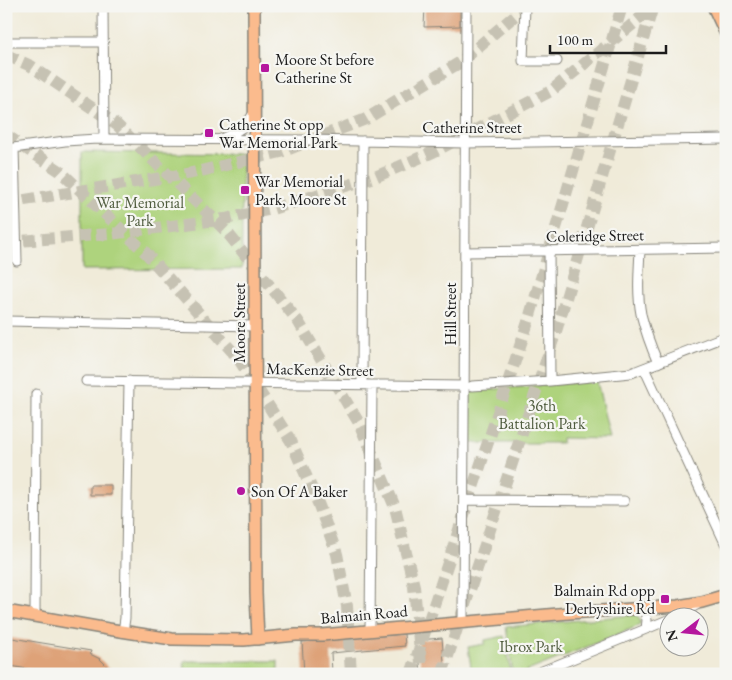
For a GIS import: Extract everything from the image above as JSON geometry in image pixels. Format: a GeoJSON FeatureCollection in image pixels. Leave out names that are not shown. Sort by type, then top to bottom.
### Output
{"type":"FeatureCollection","features":[{"type":"Feature","properties":{"kind":"main road","name":"Moore Street"},"geometry":{"type":"LineString","coordinates":[[254,6],[256,593],[258,639]]}},
{"type":"Feature","properties":{"kind":"main road"},"geometry":{"type":"LineString","coordinates":[[713,6],[726,34]]}},
{"type":"Feature","properties":{"kind":"main road","name":"Balmain Road"},"geometry":{"type":"LineString","coordinates":[[6,610],[123,632],[172,639],[205,641],[258,639],[678,606],[726,595]]}},
{"type":"Feature","properties":{"kind":"street"},"geometry":{"type":"LineString","coordinates":[[103,6],[104,139]]}},
{"type":"Feature","properties":{"kind":"street","name":"Hill Street"},"geometry":{"type":"LineString","coordinates":[[463,622],[464,500],[468,386],[465,252],[466,6]]}},
{"type":"Feature","properties":{"kind":"street"},"geometry":{"type":"LineString","coordinates":[[525,6],[524,61],[557,61]]}},
{"type":"Feature","properties":{"kind":"street"},"geometry":{"type":"LineString","coordinates":[[6,42],[103,42]]}},
{"type":"Feature","properties":{"kind":"street","name":"Catherine Street"},"geometry":{"type":"LineString","coordinates":[[218,140],[240,130],[254,113]]}},
{"type":"Feature","properties":{"kind":"street","name":"Catherine Street"},"geometry":{"type":"LineString","coordinates":[[10,148],[104,139],[465,143],[726,139]]}},
{"type":"Feature","properties":{"kind":"street"},"geometry":{"type":"LineString","coordinates":[[362,384],[363,141]]}},
{"type":"Feature","properties":{"kind":"street"},"geometry":{"type":"LineString","coordinates":[[10,148],[16,261]]}},
{"type":"Feature","properties":{"kind":"street","name":"Coleridge Street"},"geometry":{"type":"LineString","coordinates":[[465,252],[726,248]]}},
{"type":"Feature","properties":{"kind":"street"},"geometry":{"type":"LineString","coordinates":[[548,250],[550,380]]}},
{"type":"Feature","properties":{"kind":"street"},"geometry":{"type":"LineString","coordinates":[[640,250],[639,280],[642,314],[658,363]]}},
{"type":"Feature","properties":{"kind":"street"},"geometry":{"type":"LineString","coordinates":[[6,322],[255,326]]}},
{"type":"Feature","properties":{"kind":"street","name":"MacKenzie Street"},"geometry":{"type":"LineString","coordinates":[[86,381],[468,386],[631,373],[726,336]]}},
{"type":"Feature","properties":{"kind":"street"},"geometry":{"type":"LineString","coordinates":[[644,368],[726,545]]}},
{"type":"Feature","properties":{"kind":"street"},"geometry":{"type":"LineString","coordinates":[[123,632],[125,618],[129,381]]}},
{"type":"Feature","properties":{"kind":"street"},"geometry":{"type":"LineString","coordinates":[[370,630],[372,385]]}},
{"type":"Feature","properties":{"kind":"street"},"geometry":{"type":"LineString","coordinates":[[35,616],[36,394]]}},
{"type":"Feature","properties":{"kind":"street"},"geometry":{"type":"LineString","coordinates":[[464,500],[624,501]]}},
{"type":"Feature","properties":{"kind":"street"},"geometry":{"type":"LineString","coordinates":[[692,608],[702,602]]}},
{"type":"Feature","properties":{"kind":"street"},"geometry":{"type":"LineString","coordinates":[[644,608],[647,620],[646,629]]}},
{"type":"Feature","properties":{"kind":"street"},"geometry":{"type":"LineString","coordinates":[[535,674],[660,624]]}},
{"type":"Feature","properties":{"kind":"green space","name":"War Memorial Park"},"geometry":{"type":"Polygon","coordinates":[[[82,152],[242,154],[242,269],[82,270],[82,152]]]}},
{"type":"Feature","properties":{"kind":"green space","name":"36th Battalion Park"},"geometry":{"type":"Polygon","coordinates":[[[597,381],[610,439],[562,438],[562,443],[471,443],[470,391],[597,381]]]}},
{"type":"Feature","properties":{"kind":"green space","name":"Ibrox Park"},"geometry":{"type":"Polygon","coordinates":[[[636,615],[640,620],[638,626],[520,674],[513,674],[506,627],[636,615]]]}},
{"type":"Feature","properties":{"kind":"green space"},"geometry":{"type":"Polygon","coordinates":[[[504,636],[511,673],[472,674],[468,647],[485,644],[485,640],[504,636]]]}},
{"type":"Feature","properties":{"kind":"green space"},"geometry":{"type":"Polygon","coordinates":[[[184,661],[278,661],[278,674],[184,674],[184,661]]]}},
{"type":"Feature","properties":{"kind":"building"},"geometry":{"type":"Polygon","coordinates":[[[425,6],[460,6],[460,26],[424,27],[425,6]]]}},
{"type":"Feature","properties":{"kind":"building"},"geometry":{"type":"Polygon","coordinates":[[[90,485],[111,485],[111,495],[90,495],[90,485]]]}},
{"type":"Feature","properties":{"kind":"building"},"geometry":{"type":"Polygon","coordinates":[[[404,634],[405,646],[331,653],[332,674],[304,674],[302,642],[404,634]]]}},
{"type":"Feature","properties":{"kind":"building"},"geometry":{"type":"Polygon","coordinates":[[[6,637],[91,651],[90,654],[100,659],[108,669],[110,668],[113,674],[53,674],[6,665],[6,637]]]}},
{"type":"Feature","properties":{"kind":"building"},"geometry":{"type":"Polygon","coordinates":[[[442,638],[445,674],[421,674],[418,640],[442,638]]]}},
{"type":"Feature","properties":{"kind":"tunnel"},"geometry":{"type":"LineString","coordinates":[[6,203],[192,173],[281,152],[366,119],[459,63],[526,6]]}},
{"type":"Feature","properties":{"kind":"tunnel"},"geometry":{"type":"LineString","coordinates":[[411,674],[528,322],[622,6]]}},
{"type":"Feature","properties":{"kind":"tunnel"},"geometry":{"type":"LineString","coordinates":[[6,242],[110,234],[225,219],[272,209],[375,177],[433,152],[551,91],[639,19],[650,6]]}},
{"type":"Feature","properties":{"kind":"tunnel"},"geometry":{"type":"LineString","coordinates":[[442,674],[557,328],[653,6]]}},
{"type":"Feature","properties":{"kind":"tunnel"},"geometry":{"type":"LineString","coordinates":[[6,55],[31,66],[117,125],[226,231],[298,321],[359,423],[395,507],[414,586],[422,674]]}},
{"type":"Feature","properties":{"kind":"tunnel"},"geometry":{"type":"LineString","coordinates":[[6,135],[60,171],[147,254],[238,358],[291,441],[318,503],[337,554],[347,606],[351,674]]}},
{"type":"Feature","properties":{"kind":"place","name":"Moore St before Catherine St"},"geometry":{"type":"Point","coordinates":[265,68]}},
{"type":"Feature","properties":{"kind":"place","name":"Catherine St opp War Memorial Park"},"geometry":{"type":"Point","coordinates":[209,133]}},
{"type":"Feature","properties":{"kind":"place","name":"War Memorial Park, Moore St"},"geometry":{"type":"Point","coordinates":[245,190]}},
{"type":"Feature","properties":{"kind":"place","name":"Son Of A Baker"},"geometry":{"type":"Point","coordinates":[241,491]}},
{"type":"Feature","properties":{"kind":"place","name":"Balmain Rd opp Derbyshire Rd"},"geometry":{"type":"Point","coordinates":[665,599]}}]}
